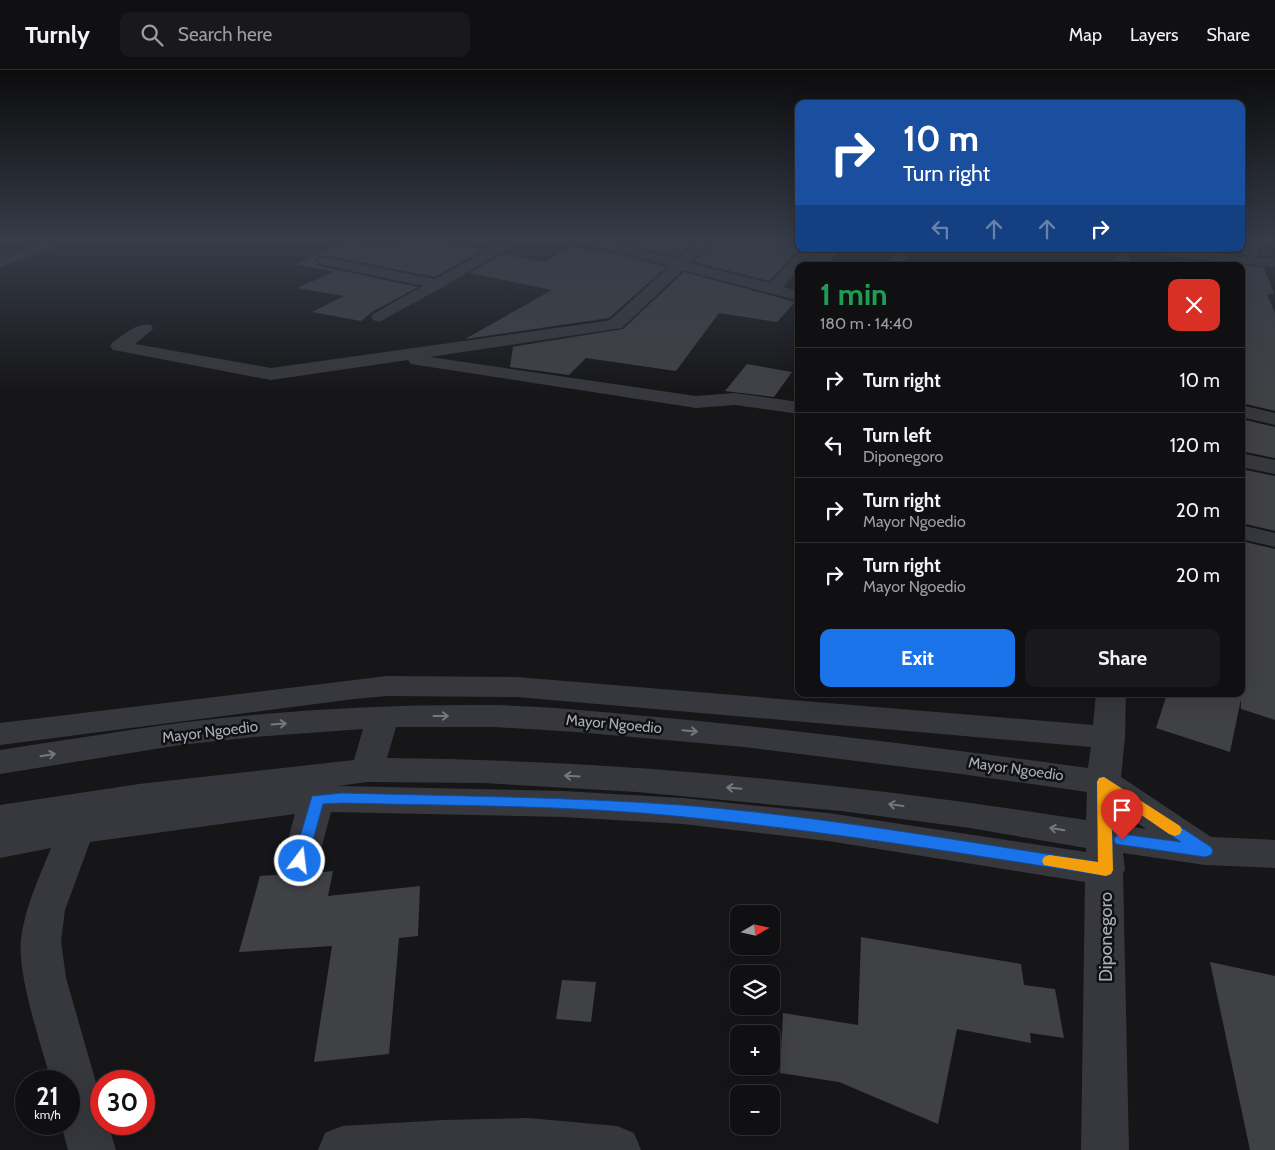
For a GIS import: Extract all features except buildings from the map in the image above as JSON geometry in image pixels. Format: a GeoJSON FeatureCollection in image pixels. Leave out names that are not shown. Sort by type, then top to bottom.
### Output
{"type":"FeatureCollection","features":[{"type":"Feature","properties":{"kind":"street"},"geometry":{"type":"LineString","coordinates":[[379,317],[423,292]]}},
{"type":"Feature","properties":{"kind":"street"},"geometry":{"type":"LineString","coordinates":[[145,329],[119,346],[271,374],[613,325],[648,292]]}},
{"type":"Feature","properties":{"kind":"street"},"geometry":{"type":"LineString","coordinates":[[391,356],[696,402],[735,399],[795,407]]}},
{"type":"Feature","properties":{"kind":"street"},"geometry":{"type":"LineString","coordinates":[[1245,412],[1275,419]]}},
{"type":"Feature","properties":{"kind":"street"},"geometry":{"type":"LineString","coordinates":[[1245,461],[1275,467]]}},
{"type":"Feature","properties":{"kind":"street"},"geometry":{"type":"LineString","coordinates":[[1245,533],[1275,540]]}},
{"type":"Feature","properties":{"kind":"street"},"geometry":{"type":"LineString","coordinates":[[0,734],[354,689],[424,686],[517,686],[1109,737]]}},
{"type":"Feature","properties":{"kind":"street","name":"Diponegoro"},"geometry":{"type":"LineString","coordinates":[[1105,1150],[1104,782],[1111,697]]}},
{"type":"Feature","properties":{"kind":"street","name":"Mayor Ngoedio"},"geometry":{"type":"LineString","coordinates":[[0,762],[189,733],[254,726],[383,717],[494,716],[606,723],[744,736],[961,762],[1104,782],[1205,851]]}},
{"type":"Feature","properties":{"kind":"street"},"geometry":{"type":"LineString","coordinates":[[366,770],[383,717]]}},
{"type":"Feature","properties":{"kind":"street"},"geometry":{"type":"LineString","coordinates":[[0,818],[139,797],[366,770],[493,771],[637,780],[841,798],[970,815],[1105,854]]}},
{"type":"Feature","properties":{"kind":"street"},"geometry":{"type":"LineString","coordinates":[[0,844],[73,837],[309,831],[342,798],[563,804],[683,811],[1105,854],[1205,851],[1275,854]]}},
{"type":"Feature","properties":{"kind":"street"},"geometry":{"type":"LineString","coordinates":[[73,837],[46,910],[41,941],[45,978],[92,1150]]}},
{"type":"Feature","properties":{"kind":"street"},"geometry":{"type":"LineString","coordinates":[[342,1150],[443,1144],[528,1142],[617,1150]]}},
{"type":"Feature","properties":{"kind":"slow traffic"},"geometry":{"type":"LineString","coordinates":[[1049,861],[1106,870],[1104,782],[1175,830]]}},
{"type":"Feature","properties":{"kind":"route"},"geometry":{"type":"LineString","coordinates":[[300,861],[317,799],[342,798],[563,804],[683,811],[828,827],[1106,870],[1104,782],[1205,851],[1122,840]]}}]}
